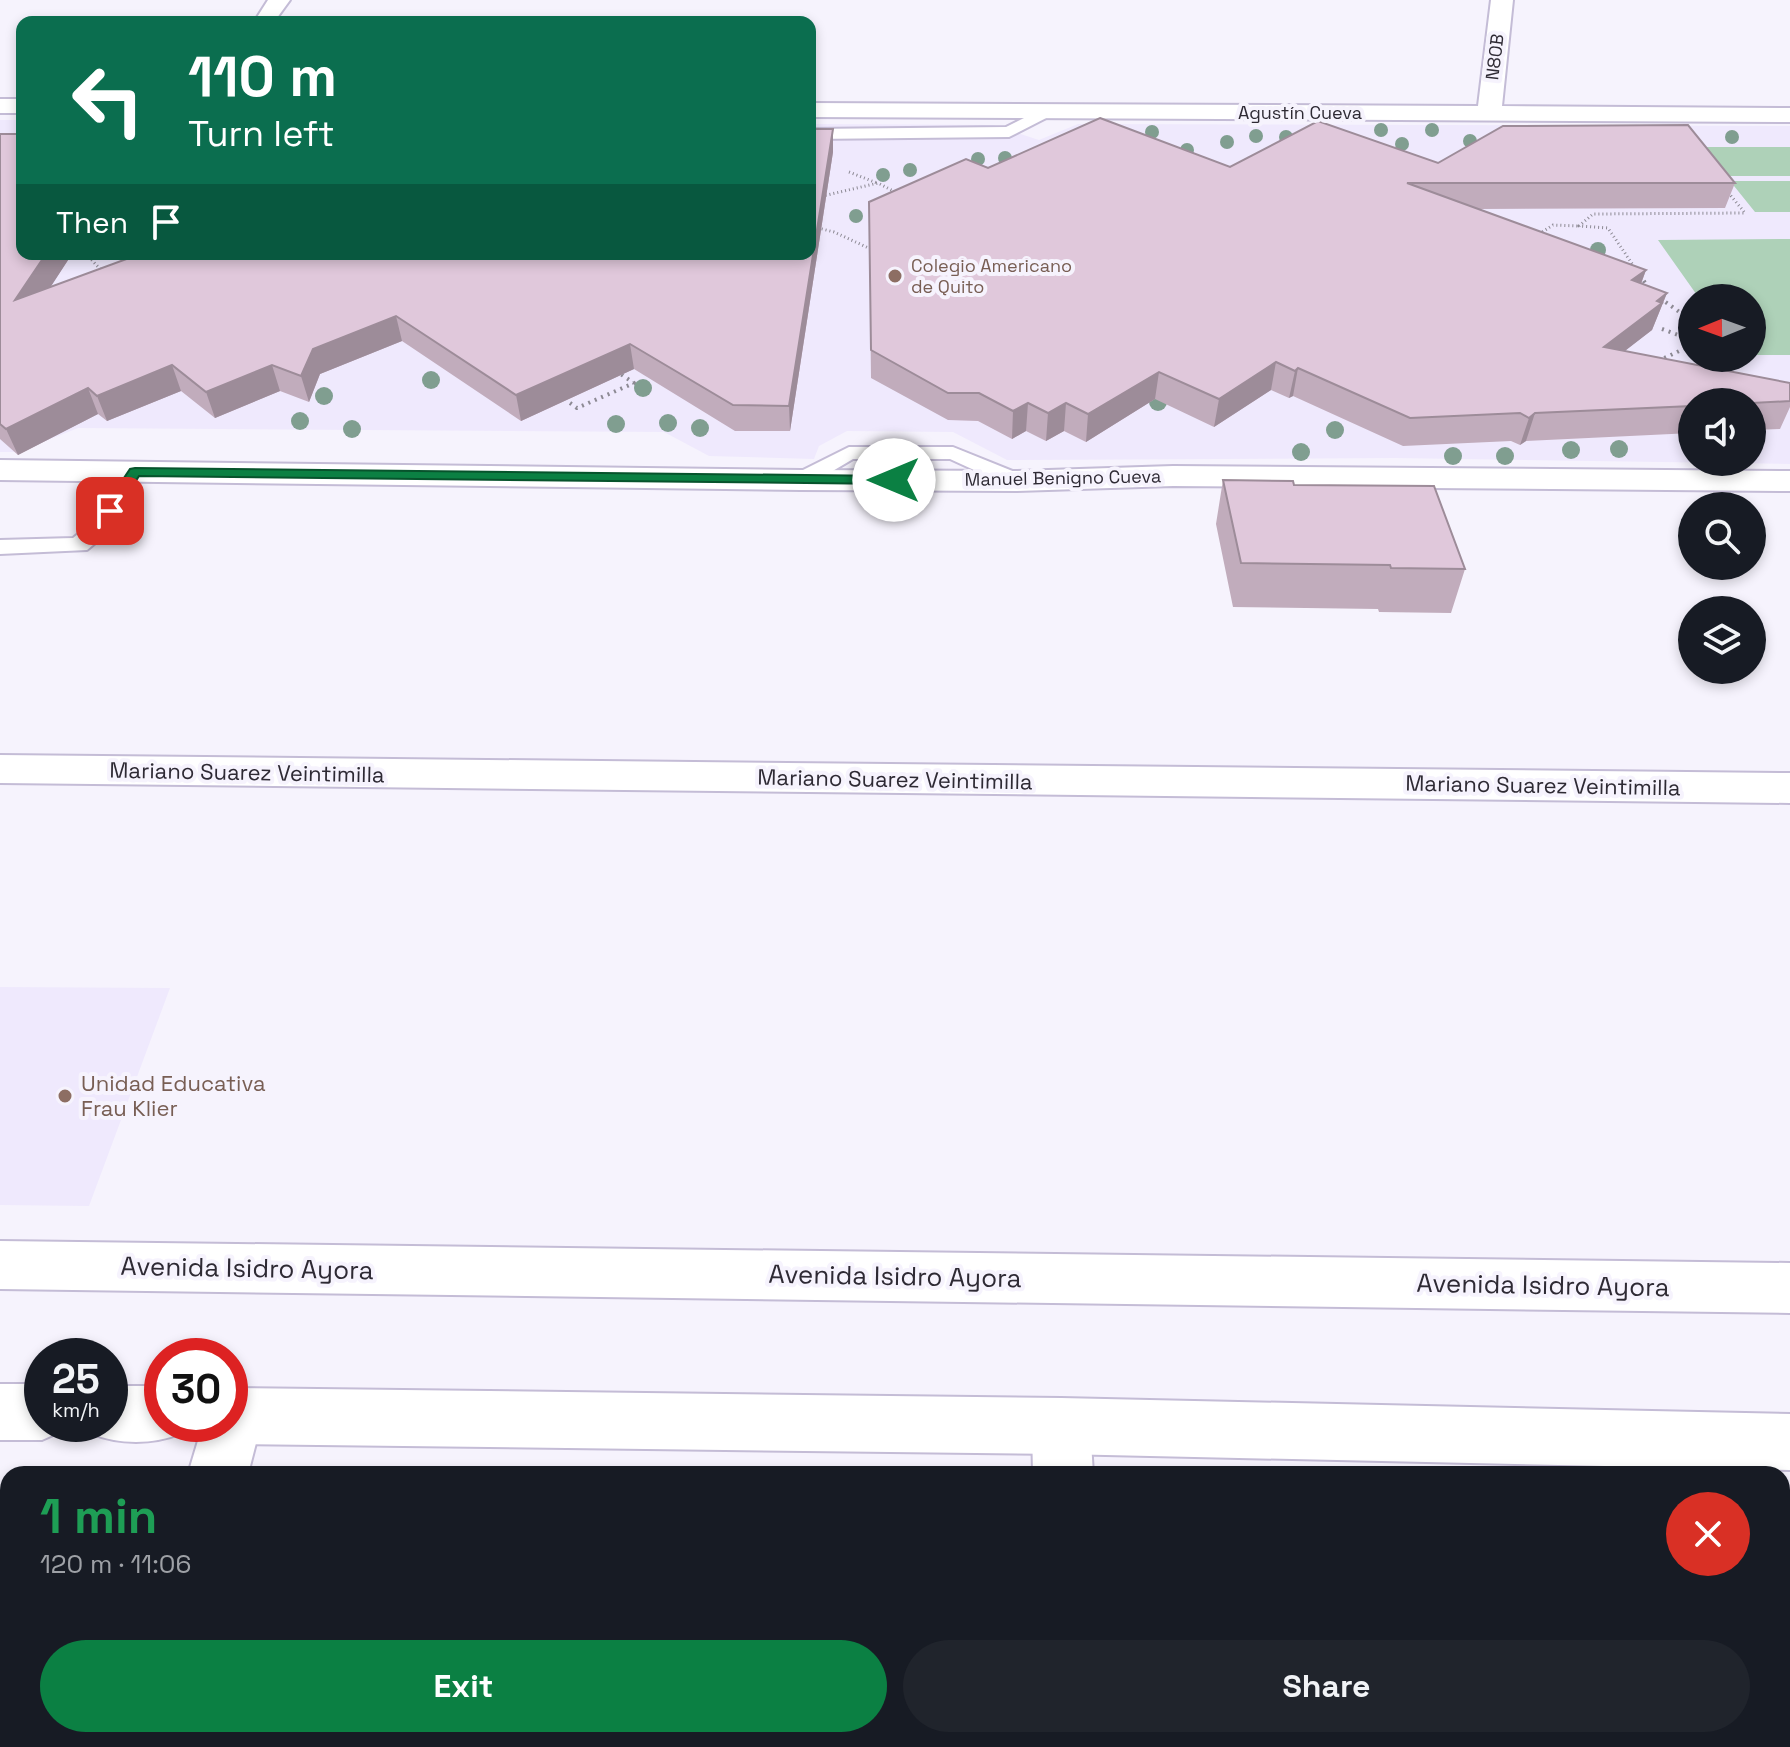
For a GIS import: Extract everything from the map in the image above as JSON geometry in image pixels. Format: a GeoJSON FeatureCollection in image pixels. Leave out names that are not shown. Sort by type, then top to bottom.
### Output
{"type":"FeatureCollection","features":[{"type":"Feature","properties":{"kind":"street","name":"N80B"},"geometry":{"type":"LineString","coordinates":[[1489,114],[1502,0]]}},
{"type":"Feature","properties":{"kind":"street","name":"Agustín Cueva"},"geometry":{"type":"LineString","coordinates":[[816,110],[1790,115]]}},
{"type":"Feature","properties":{"kind":"street","name":"Manuel Benigno Cueva"},"geometry":{"type":"LineString","coordinates":[[0,470],[801,480],[1017,481],[1173,476],[1303,480],[1790,481]]}},
{"type":"Feature","properties":{"kind":"street","name":"Mariano Suarez Veintimilla"},"geometry":{"type":"LineString","coordinates":[[0,769],[1790,788]]}},
{"type":"Feature","properties":{"kind":"street","name":"Avenida Isidro Ayora"},"geometry":{"type":"LineString","coordinates":[[0,1265],[1790,1288]]}},
{"type":"Feature","properties":{"kind":"street"},"geometry":{"type":"LineString","coordinates":[[0,1412],[24,1412]]}},
{"type":"Feature","properties":{"kind":"street"},"geometry":{"type":"LineString","coordinates":[[248,1417],[1062,1450],[1790,1442]]}},
{"type":"Feature","properties":{"kind":"street"},"geometry":{"type":"LineString","coordinates":[[220,1466],[226,1442]]}},
{"type":"Feature","properties":{"kind":"lane"},"geometry":{"type":"LineString","coordinates":[[816,134],[1009,132],[1048,111]]}},
{"type":"Feature","properties":{"kind":"lane"},"geometry":{"type":"LineString","coordinates":[[0,547],[79,545],[97,530],[135,472]]}},
{"type":"Feature","properties":{"kind":"path"},"geometry":{"type":"LineString","coordinates":[[816,198],[878,183],[902,195]]}},
{"type":"Feature","properties":{"kind":"path"},"geometry":{"type":"LineString","coordinates":[[1579,226],[1593,214],[1745,213],[1726,190]]}},
{"type":"Feature","properties":{"kind":"path"},"geometry":{"type":"LineString","coordinates":[[1587,204],[1593,214]]}},
{"type":"Feature","properties":{"kind":"path"},"geometry":{"type":"LineString","coordinates":[[1530,240],[1553,225],[1608,228],[1648,289],[1678,311]]}},
{"type":"Feature","properties":{"kind":"path"},"geometry":{"type":"LineString","coordinates":[[816,228],[834,232],[887,257]]}},
{"type":"Feature","properties":{"kind":"path"},"geometry":{"type":"LineString","coordinates":[[92,260],[108,278]]}},
{"type":"Feature","properties":{"kind":"path"},"geometry":{"type":"LineString","coordinates":[[1662,329],[1678,336]]}},
{"type":"Feature","properties":{"kind":"path"},"geometry":{"type":"LineString","coordinates":[[1655,363],[1678,350]]}},
{"type":"Feature","properties":{"kind":"path"},"geometry":{"type":"LineString","coordinates":[[570,403],[577,408],[634,383],[612,368]]}},
{"type":"Feature","properties":{"kind":"path"},"geometry":{"type":"LineString","coordinates":[[1722,372],[1729,388]]}},
{"type":"Feature","properties":{"kind":"shaded area","name":"Colegio Americano de Quito"},"geometry":{"type":"Polygon","coordinates":[[[0,120],[16,120],[16,260],[816,260],[816,124],[993,125],[1039,140],[1078,124],[1790,126],[1790,464],[1766,464],[1766,388],[1678,388],[1678,462],[1395,458],[1007,460],[953,432],[847,431],[819,446],[814,459],[709,456],[664,432],[78,428],[18,452],[0,452],[0,120]]]}},
{"type":"Feature","properties":{"kind":"shaded area","name":"Unidad Educativa Frau Klier"},"geometry":{"type":"Polygon","coordinates":[[[0,987],[170,988],[89,1206],[0,1205],[0,987]]]}},
{"type":"Feature","properties":{"kind":"green space"},"geometry":{"type":"Polygon","coordinates":[[[1703,147],[1790,147],[1790,176],[1726,176],[1703,147]]]}},
{"type":"Feature","properties":{"kind":"green space"},"geometry":{"type":"Polygon","coordinates":[[[1730,181],[1790,181],[1790,212],[1755,212],[1730,181]]]}},
{"type":"Feature","properties":{"kind":"green space"},"geometry":{"type":"Polygon","coordinates":[[[1790,239],[1790,355],[1766,355],[1766,284],[1689,284],[1658,240],[1790,239]]]}},
{"type":"Feature","properties":{"kind":"building"},"geometry":{"type":"Polygon","coordinates":[[[1100,118],[1230,167],[1318,121],[1438,163],[1503,126],[1688,125],[1735,183],[1407,183],[1646,270],[1632,280],[1667,293],[1657,301],[1662,303],[1604,347],[1678,361],[1678,372],[1733,372],[1790,383],[1790,401],[1766,402],[1766,388],[1678,388],[1678,407],[1535,413],[1529,418],[1520,413],[1410,418],[1298,368],[1295,371],[1276,362],[1219,399],[1159,372],[1088,414],[1066,403],[1048,413],[1028,403],[1013,411],[979,393],[948,393],[871,350],[869,202],[966,159],[988,168],[1100,118]]]}},
{"type":"Feature","properties":{"kind":"building"},"geometry":{"type":"Polygon","coordinates":[[[816,129],[833,129],[816,236],[816,129]]]}},
{"type":"Feature","properties":{"kind":"building"},"geometry":{"type":"Polygon","coordinates":[[[0,134],[16,134],[16,260],[42,260],[15,300],[124,260],[812,260],[789,406],[733,405],[630,344],[516,395],[396,316],[313,349],[301,376],[272,365],[206,392],[172,365],[97,396],[88,388],[6,429],[0,424],[0,134]]]}},
{"type":"Feature","properties":{"kind":"building"},"geometry":{"type":"Polygon","coordinates":[[[1223,480],[1293,481],[1294,485],[1434,486],[1465,569],[1241,563],[1223,480]]]}},
{"type":"Feature","properties":{"kind":"place","name":"Colegio Americano de Quito"},"geometry":{"type":"Point","coordinates":[895,276]}},
{"type":"Feature","properties":{"kind":"place","name":"Unidad Educativa Frau Klier"},"geometry":{"type":"Point","coordinates":[65,1096]}},
{"type":"Feature","properties":{"kind":"route"},"geometry":{"type":"LineString","coordinates":[[110,511],[135,472],[894,480]]}}]}
